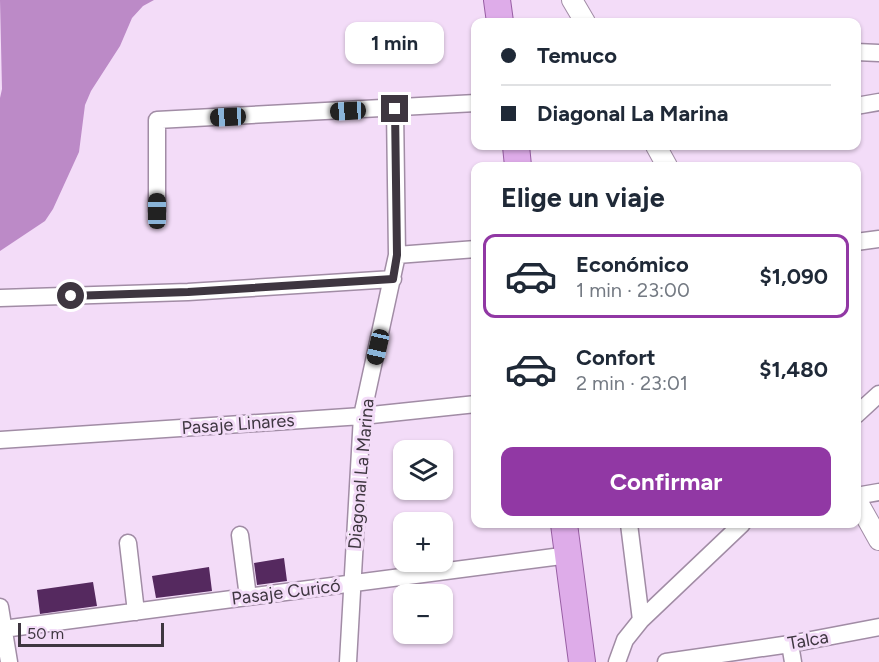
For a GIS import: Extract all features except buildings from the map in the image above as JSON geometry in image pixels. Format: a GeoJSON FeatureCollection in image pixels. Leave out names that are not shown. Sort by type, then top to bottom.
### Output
{"type":"FeatureCollection","features":[{"type":"Feature","properties":{"kind":"main road"},"geometry":{"type":"LineString","coordinates":[[497,0],[499,18]]}},
{"type":"Feature","properties":{"kind":"main road"},"geometry":{"type":"LineString","coordinates":[[565,528],[582,662]]}},
{"type":"Feature","properties":{"kind":"street"},"geometry":{"type":"LineString","coordinates":[[572,0],[583,18]]}},
{"type":"Feature","properties":{"kind":"street"},"geometry":{"type":"LineString","coordinates":[[861,52],[879,53]]}},
{"type":"Feature","properties":{"kind":"street"},"geometry":{"type":"LineString","coordinates":[[861,105],[879,102]]}},
{"type":"Feature","properties":{"kind":"street"},"geometry":{"type":"LineString","coordinates":[[157,211],[157,120],[471,103]]}},
{"type":"Feature","properties":{"kind":"street","name":"Diagonal La Marina"},"geometry":{"type":"LineString","coordinates":[[348,662],[362,416],[397,255],[395,109]]}},
{"type":"Feature","properties":{"kind":"street"},"geometry":{"type":"LineString","coordinates":[[861,241],[879,239]]}},
{"type":"Feature","properties":{"kind":"street"},"geometry":{"type":"LineString","coordinates":[[397,255],[471,249]]}},
{"type":"Feature","properties":{"kind":"street"},"geometry":{"type":"LineString","coordinates":[[0,298],[188,292],[393,279]]}},
{"type":"Feature","properties":{"kind":"street"},"geometry":{"type":"LineString","coordinates":[[861,410],[879,394]]}},
{"type":"Feature","properties":{"kind":"street","name":"Pasaje Linares"},"geometry":{"type":"LineString","coordinates":[[0,440],[362,416],[471,405]]}},
{"type":"Feature","properties":{"kind":"street"},"geometry":{"type":"LineString","coordinates":[[861,497],[879,492]]}},
{"type":"Feature","properties":{"kind":"street"},"geometry":{"type":"LineString","coordinates":[[861,507],[879,540]]}},
{"type":"Feature","properties":{"kind":"street"},"geometry":{"type":"LineString","coordinates":[[630,528],[641,620]]}},
{"type":"Feature","properties":{"kind":"street"},"geometry":{"type":"LineString","coordinates":[[617,662],[625,640],[641,620],[738,528]]}},
{"type":"Feature","properties":{"kind":"street"},"geometry":{"type":"LineString","coordinates":[[240,535],[248,597]]}},
{"type":"Feature","properties":{"kind":"street"},"geometry":{"type":"LineString","coordinates":[[128,543],[136,612]]}},
{"type":"Feature","properties":{"kind":"street","name":"Pasaje Curicó"},"geometry":{"type":"LineString","coordinates":[[3,629],[569,555]]}},
{"type":"Feature","properties":{"kind":"street"},"geometry":{"type":"LineString","coordinates":[[0,607],[9,662]]}},
{"type":"Feature","properties":{"kind":"street","name":"Talca"},"geometry":{"type":"LineString","coordinates":[[666,662],[790,644],[879,627]]}},
{"type":"Feature","properties":{"kind":"street"},"geometry":{"type":"LineString","coordinates":[[790,644],[793,662]]}},
{"type":"Feature","properties":{"kind":"shaded area"},"geometry":{"type":"Polygon","coordinates":[[[0,0],[154,0],[143,6],[132,18],[120,46],[91,91],[85,105],[79,152],[53,209],[45,221],[0,251],[0,98],[2,89],[0,0]]]}},
{"type":"Feature","properties":{"kind":"route"},"geometry":{"type":"LineString","coordinates":[[71,296],[188,292],[393,279],[397,255],[395,109]]}}]}
